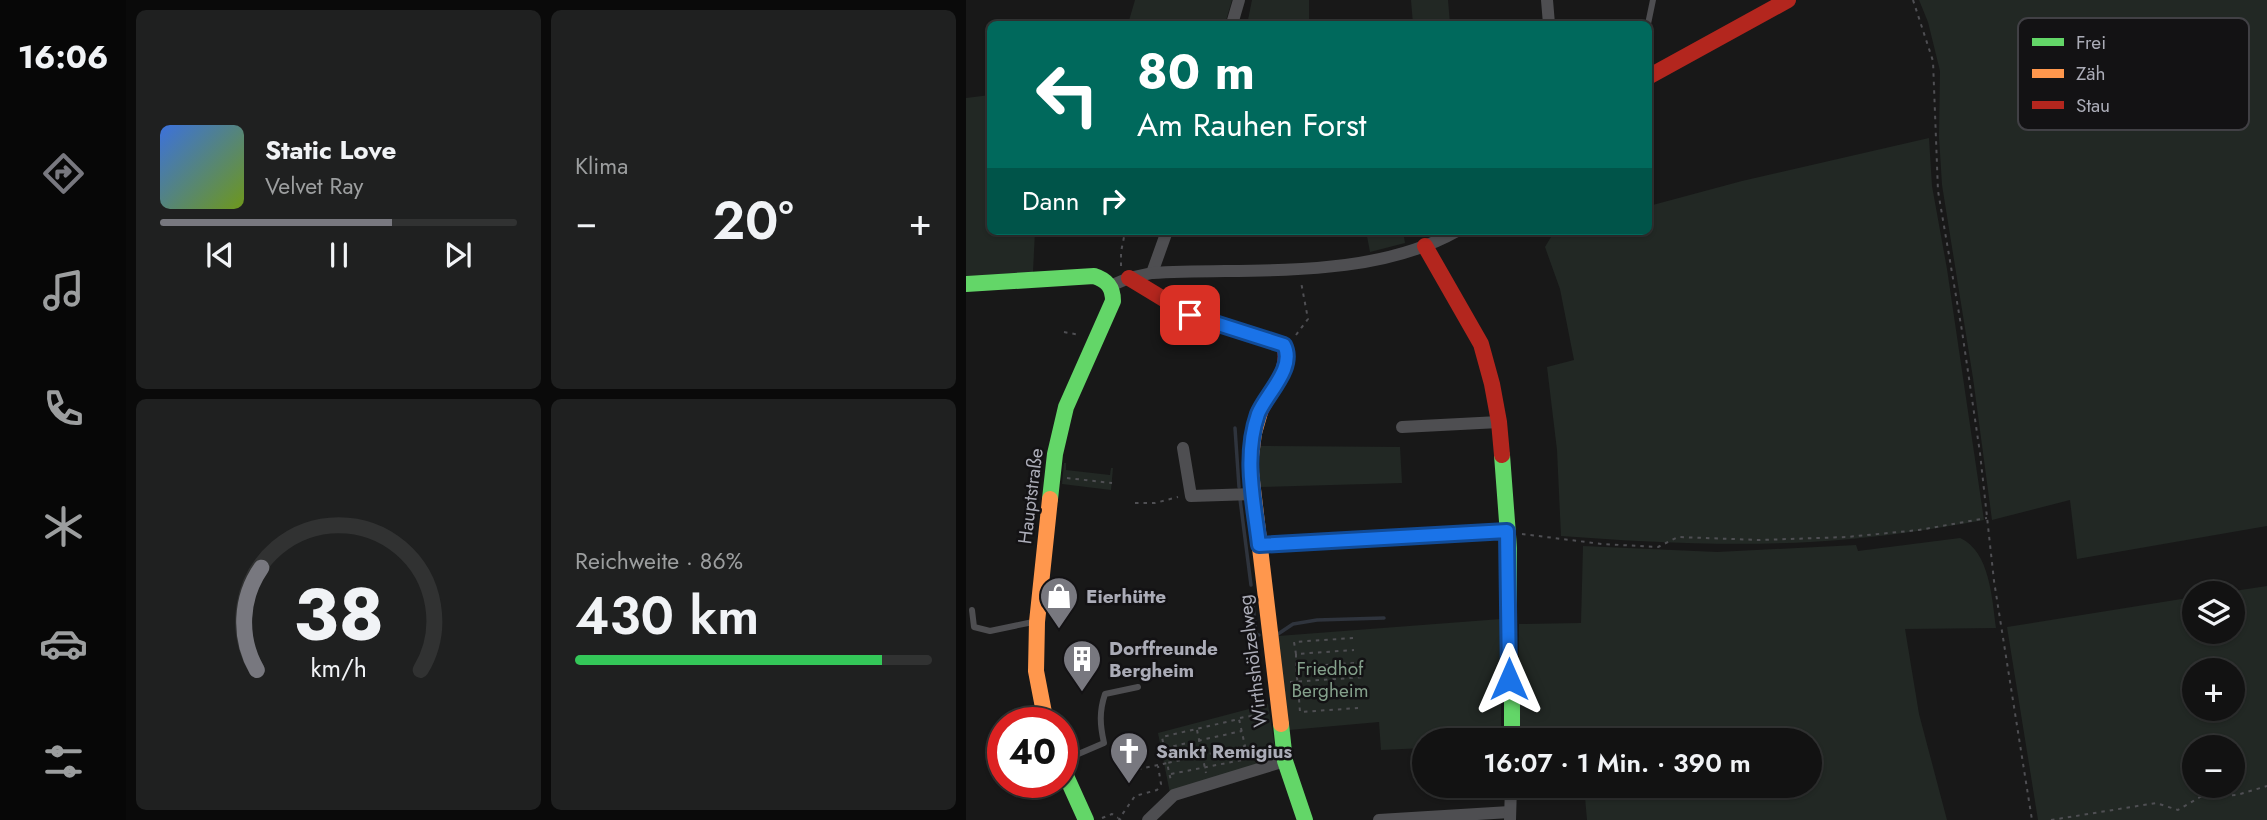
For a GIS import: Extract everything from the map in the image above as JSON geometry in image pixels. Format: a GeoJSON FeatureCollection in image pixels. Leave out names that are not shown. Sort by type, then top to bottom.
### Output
{"type":"FeatureCollection","features":[{"type":"Feature","properties":{"kind":"street"},"geometry":{"type":"LineString","coordinates":[[1233,21],[1239,0]]}},
{"type":"Feature","properties":{"kind":"street"},"geometry":{"type":"LineString","coordinates":[[1547,0],[1549,21]]}},
{"type":"Feature","properties":{"kind":"street"},"geometry":{"type":"LineString","coordinates":[[1652,75],[1788,0]]}},
{"type":"Feature","properties":{"kind":"street"},"geometry":{"type":"LineString","coordinates":[[1152,273],[1166,235]]}},
{"type":"Feature","properties":{"kind":"street"},"geometry":{"type":"LineString","coordinates":[[1120,281],[1152,273],[1358,263],[1390,257],[1448,235]]}},
{"type":"Feature","properties":{"kind":"street"},"geometry":{"type":"LineString","coordinates":[[1425,246],[1481,344],[1489,366],[1499,422],[1507,531],[1509,674],[1513,728]]}},
{"type":"Feature","properties":{"kind":"street"},"geometry":{"type":"LineString","coordinates":[[1161,298],[1160,281],[1168,272]]}},
{"type":"Feature","properties":{"kind":"street"},"geometry":{"type":"LineString","coordinates":[[966,284],[1094,276],[1120,281],[1161,298],[1190,315],[1286,348]]}},
{"type":"Feature","properties":{"kind":"street","name":"Hauptstraße"},"geometry":{"type":"LineString","coordinates":[[1043,707],[1036,671],[1037,622],[1052,477],[1066,407],[1120,281]]}},
{"type":"Feature","properties":{"kind":"street","name":"Wirthshölzelweg"},"geometry":{"type":"LineString","coordinates":[[1286,348],[1286,366],[1259,412],[1251,442],[1250,464],[1285,761],[1305,820]]}},
{"type":"Feature","properties":{"kind":"street"},"geometry":{"type":"LineString","coordinates":[[1402,427],[1499,422]]}},
{"type":"Feature","properties":{"kind":"street"},"geometry":{"type":"LineString","coordinates":[[1183,448],[1191,496],[1254,494]]}},
{"type":"Feature","properties":{"kind":"street"},"geometry":{"type":"LineString","coordinates":[[1259,545],[1507,531]]}},
{"type":"Feature","properties":{"kind":"street"},"geometry":{"type":"LineString","coordinates":[[1148,820],[1174,795],[1285,761]]}},
{"type":"Feature","properties":{"kind":"street"},"geometry":{"type":"LineString","coordinates":[[1076,798],[1086,820]]}},
{"type":"Feature","properties":{"kind":"street"},"geometry":{"type":"LineString","coordinates":[[1379,820],[1510,816],[1511,798]]}},
{"type":"Feature","properties":{"kind":"lane"},"geometry":{"type":"LineString","coordinates":[[1649,21],[1653,0]]}},
{"type":"Feature","properties":{"kind":"lane"},"geometry":{"type":"LineString","coordinates":[[972,610],[974,627],[990,631],[1037,622]]}},
{"type":"Feature","properties":{"kind":"lane"},"geometry":{"type":"LineString","coordinates":[[1078,754],[1104,743],[1100,710],[1105,694],[1138,687]]}},
{"type":"Feature","properties":{"kind":"path"},"geometry":{"type":"LineString","coordinates":[[1913,0],[1933,61],[1938,191],[1962,331],[1994,581],[2032,820]]}},
{"type":"Feature","properties":{"kind":"path"},"geometry":{"type":"LineString","coordinates":[[1120,281],[1124,235]]}},
{"type":"Feature","properties":{"kind":"path"},"geometry":{"type":"LineString","coordinates":[[1286,348],[1308,319],[1298,268]]}},
{"type":"Feature","properties":{"kind":"path"},"geometry":{"type":"LineString","coordinates":[[1064,332],[1096,340]]}},
{"type":"Feature","properties":{"kind":"path"},"geometry":{"type":"LineString","coordinates":[[1052,477],[1112,483]]}},
{"type":"Feature","properties":{"kind":"path"},"geometry":{"type":"LineString","coordinates":[[1135,503],[1155,503],[1191,496]]}},
{"type":"Feature","properties":{"kind":"path"},"geometry":{"type":"LineString","coordinates":[[1507,531],[1602,544],[1658,547],[1678,537],[1760,540],[1847,537],[1919,530],[1987,518]]}},
{"type":"Feature","properties":{"kind":"path"},"geometry":{"type":"LineString","coordinates":[[1353,638],[1294,642],[1300,712],[1358,708]]}},
{"type":"Feature","properties":{"kind":"path"},"geometry":{"type":"LineString","coordinates":[[1296,654],[1354,650]]}},
{"type":"Feature","properties":{"kind":"path"},"geometry":{"type":"LineString","coordinates":[[1296,667],[1354,663]]}},
{"type":"Feature","properties":{"kind":"path"},"geometry":{"type":"LineString","coordinates":[[1275,684],[1366,677]]}},
{"type":"Feature","properties":{"kind":"path"},"geometry":{"type":"LineString","coordinates":[[1299,698],[1357,695]]}},
{"type":"Feature","properties":{"kind":"path"},"geometry":{"type":"LineString","coordinates":[[1172,786],[1162,737],[1278,710]]}},
{"type":"Feature","properties":{"kind":"path"},"geometry":{"type":"LineString","coordinates":[[1239,719],[1248,765]]}},
{"type":"Feature","properties":{"kind":"path"},"geometry":{"type":"LineString","coordinates":[[1197,729],[1206,774]]}},
{"type":"Feature","properties":{"kind":"path"},"geometry":{"type":"LineString","coordinates":[[1164,748],[1242,731]]}},
{"type":"Feature","properties":{"kind":"path"},"geometry":{"type":"LineString","coordinates":[[1121,769],[1135,770],[1257,744]]}},
{"type":"Feature","properties":{"kind":"path"},"geometry":{"type":"LineString","coordinates":[[1169,774],[1247,759]]}},
{"type":"Feature","properties":{"kind":"path"},"geometry":{"type":"LineString","coordinates":[[1097,820],[1112,814],[1120,820],[1135,796],[1157,790],[1161,784],[1157,765]]}},
{"type":"Feature","properties":{"kind":"path"},"geometry":{"type":"LineString","coordinates":[[2051,820],[2156,803],[2178,810],[2200,797],[2237,795],[2267,786]]}},
{"type":"Feature","properties":{"kind":"green space"},"geometry":{"type":"Polygon","coordinates":[[[1135,0],[1232,0],[1226,21],[1129,21],[1135,0]]]}},
{"type":"Feature","properties":{"kind":"green space"},"geometry":{"type":"Polygon","coordinates":[[[1252,0],[1309,0],[1309,21],[1248,20],[1252,0]]]}},
{"type":"Feature","properties":{"kind":"green space"},"geometry":{"type":"Polygon","coordinates":[[[1411,0],[1448,0],[1450,21],[1413,21],[1411,0]]]}},
{"type":"Feature","properties":{"kind":"green space"},"geometry":{"type":"Polygon","coordinates":[[[1919,0],[2267,0],[2267,526],[2077,559],[2070,500],[1992,520],[1973,378],[1942,185],[1939,137],[1940,71],[1928,22],[1919,0]]]}},
{"type":"Feature","properties":{"kind":"green space"},"geometry":{"type":"Polygon","coordinates":[[[987,95],[987,235],[1035,235],[1033,272],[966,276],[966,98],[987,95]]]}},
{"type":"Feature","properties":{"kind":"green space"},"geometry":{"type":"Polygon","coordinates":[[[1929,138],[1932,186],[1984,520],[1917,531],[1815,542],[1742,544],[1561,536],[1557,450],[1547,367],[1574,360],[1560,289],[1545,247],[1552,235],[1652,235],[1652,205],[1742,181],[1929,138]]]}},
{"type":"Feature","properties":{"kind":"green space"},"geometry":{"type":"Polygon","coordinates":[[[1367,235],[1404,235],[1405,243],[1370,252],[1367,235]]]}},
{"type":"Feature","properties":{"kind":"green space"},"geometry":{"type":"Polygon","coordinates":[[[1260,446],[1400,447],[1402,483],[1259,487],[1260,446]]]}},
{"type":"Feature","properties":{"kind":"green space"},"geometry":{"type":"Polygon","coordinates":[[[1064,463],[1066,470],[1110,475],[1113,468],[1111,490],[1062,484],[1064,463]]]}},
{"type":"Feature","properties":{"kind":"green space"},"geometry":{"type":"Polygon","coordinates":[[[1960,538],[1978,553],[1988,577],[1996,628],[1905,629],[1919,714],[1947,820],[1587,820],[1585,798],[1822,798],[1822,728],[1518,728],[1519,624],[1581,623],[1583,546],[1717,552],[1856,545],[1858,551],[1960,538]]]}},
{"type":"Feature","properties":{"kind":"green space"},"geometry":{"type":"Polygon","coordinates":[[[2267,586],[2267,820],[2038,820],[2007,627],[2182,599],[2182,644],[2245,644],[2245,589],[2267,586]]]}},
{"type":"Feature","properties":{"kind":"green space"},"geometry":{"type":"Polygon","coordinates":[[[1501,619],[1501,728],[1412,728],[1412,749],[1381,750],[1379,722],[1289,730],[1278,636],[1501,619]]]}},
{"type":"Feature","properties":{"kind":"green space","name":"Friedhof Bergheim"},"geometry":{"type":"Polygon","coordinates":[[[1268,704],[1276,754],[1253,766],[1170,793],[1158,733],[1268,704]]]}},
{"type":"Feature","properties":{"kind":"waterway"},"geometry":{"type":"LineString","coordinates":[[1235,428],[1239,487]]}},
{"type":"Feature","properties":{"kind":"waterway"},"geometry":{"type":"LineString","coordinates":[[1240,499],[1251,585]]}},
{"type":"Feature","properties":{"kind":"waterway"},"geometry":{"type":"LineString","coordinates":[[1252,595],[1256,635],[1259,635]]}},
{"type":"Feature","properties":{"kind":"waterway"},"geometry":{"type":"LineString","coordinates":[[1278,634],[1293,624],[1317,620],[1384,618]]}},
{"type":"Feature","properties":{"kind":"traffic: fast"},"geometry":{"type":"LineString","coordinates":[[966,284],[1094,276],[1106,282],[1112,292],[1113,301],[1066,407],[1055,454],[1050,499]]}},
{"type":"Feature","properties":{"kind":"traffic: fast"},"geometry":{"type":"LineString","coordinates":[[1502,455],[1509,548],[1512,728]]}},
{"type":"Feature","properties":{"kind":"traffic: fast"},"geometry":{"type":"LineString","coordinates":[[1281,724],[1285,761],[1305,820]]}},
{"type":"Feature","properties":{"kind":"traffic: fast"},"geometry":{"type":"LineString","coordinates":[[1076,798],[1086,820]]}},
{"type":"Feature","properties":{"kind":"traffic: slow"},"geometry":{"type":"LineString","coordinates":[[1260,412],[1250,464],[1281,724]]}},
{"type":"Feature","properties":{"kind":"traffic: slow"},"geometry":{"type":"LineString","coordinates":[[1043,707],[1036,671],[1037,622],[1050,499]]}},
{"type":"Feature","properties":{"kind":"traffic: jam"},"geometry":{"type":"LineString","coordinates":[[1652,75],[1788,0]]}},
{"type":"Feature","properties":{"kind":"traffic: jam"},"geometry":{"type":"LineString","coordinates":[[1425,246],[1481,344],[1492,384],[1502,455]]}},
{"type":"Feature","properties":{"kind":"traffic: jam"},"geometry":{"type":"LineString","coordinates":[[1129,278],[1190,315],[1284,345],[1286,355],[1283,372],[1260,412]]}},
{"type":"Feature","properties":{"kind":"place","name":"Eierhütte"},"geometry":{"type":"Point","coordinates":[1059,630]}},
{"type":"Feature","properties":{"kind":"place","name":"Dorffreunde Bergheim"},"geometry":{"type":"Point","coordinates":[1082,693]}},
{"type":"Feature","properties":{"kind":"place","name":"Sankt Remigius"},"geometry":{"type":"Point","coordinates":[1129,785]}},
{"type":"Feature","properties":{"kind":"route"},"geometry":{"type":"LineString","coordinates":[[1190,315],[1284,345],[1287,351],[1286,366],[1259,412],[1251,442],[1250,464],[1259,545],[1507,531],[1509,679]]}}]}
